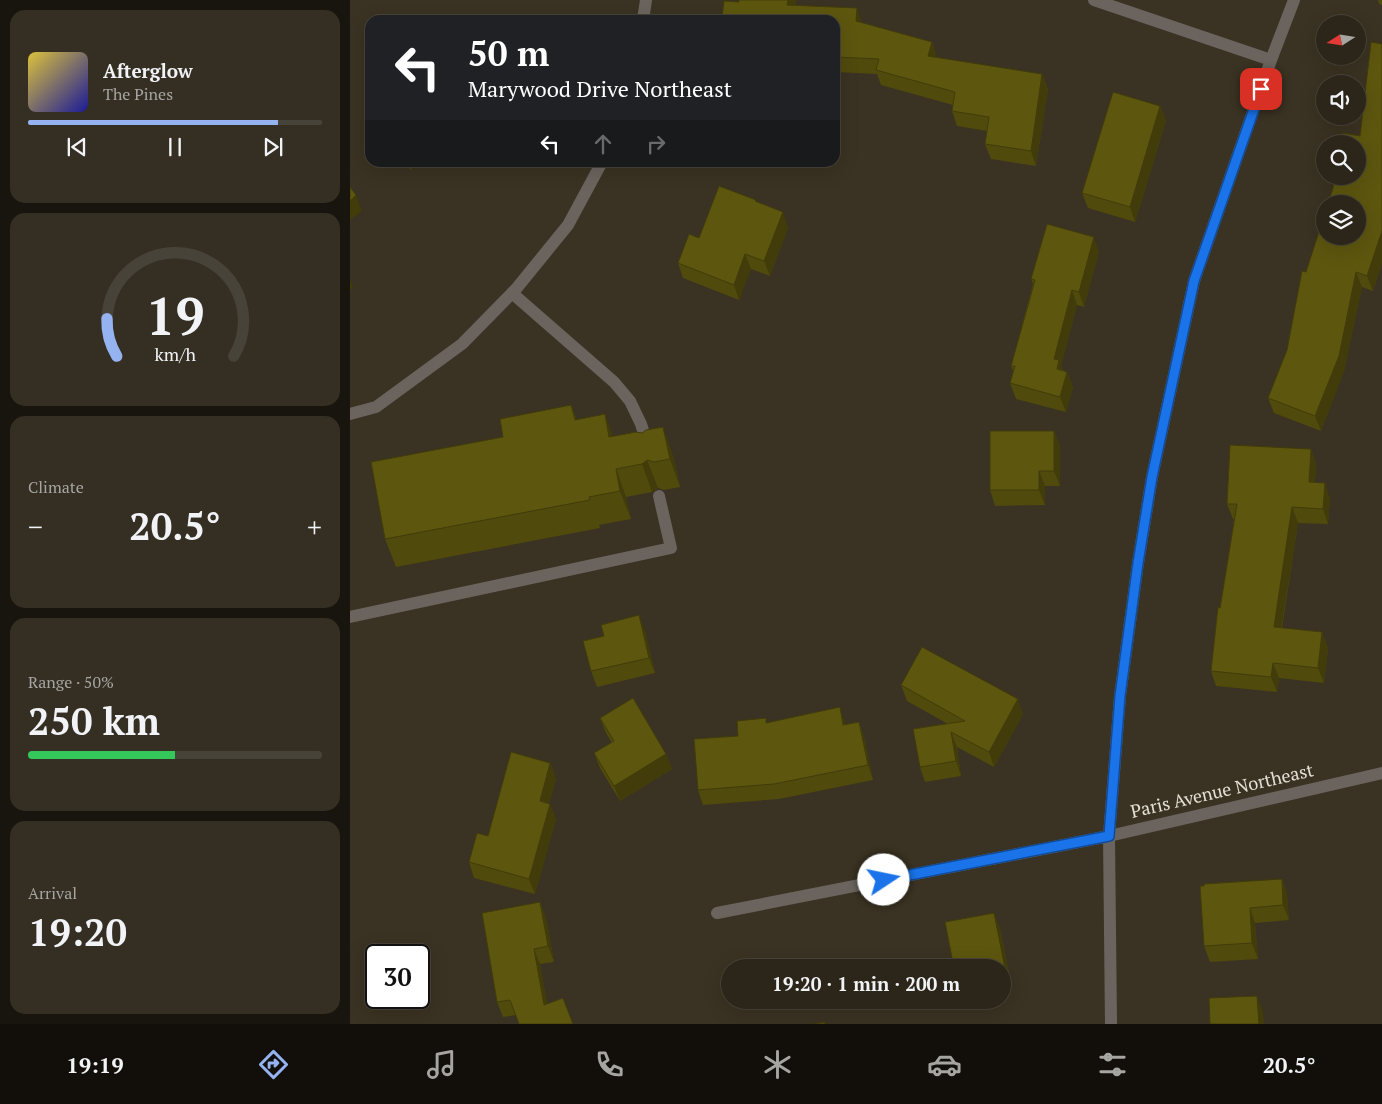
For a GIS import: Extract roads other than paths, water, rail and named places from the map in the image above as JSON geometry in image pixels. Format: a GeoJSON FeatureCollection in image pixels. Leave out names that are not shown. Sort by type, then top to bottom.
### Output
{"type":"FeatureCollection","features":[{"type":"Feature","properties":{"kind":"street"},"geometry":{"type":"LineString","coordinates":[[644,15],[646,0]]}},
{"type":"Feature","properties":{"kind":"street"},"geometry":{"type":"LineString","coordinates":[[1094,0],[1271,60]]}},
{"type":"Feature","properties":{"kind":"street"},"geometry":{"type":"LineString","coordinates":[[1111,1024],[1109,836],[1120,696],[1138,563],[1156,458],[1194,281],[1271,60],[1294,0]]}},
{"type":"Feature","properties":{"kind":"street"},"geometry":{"type":"LineString","coordinates":[[350,414],[376,406],[462,344],[512,293],[568,225],[599,167]]}},
{"type":"Feature","properties":{"kind":"street"},"geometry":{"type":"LineString","coordinates":[[512,293],[614,382],[630,401],[641,424],[650,453]]}},
{"type":"Feature","properties":{"kind":"street"},"geometry":{"type":"LineString","coordinates":[[350,618],[670,548],[659,496]]}},
{"type":"Feature","properties":{"kind":"street","name":"Paris Avenue Northeast"},"geometry":{"type":"LineString","coordinates":[[717,913],[1109,836],[1382,773]]}}]}
